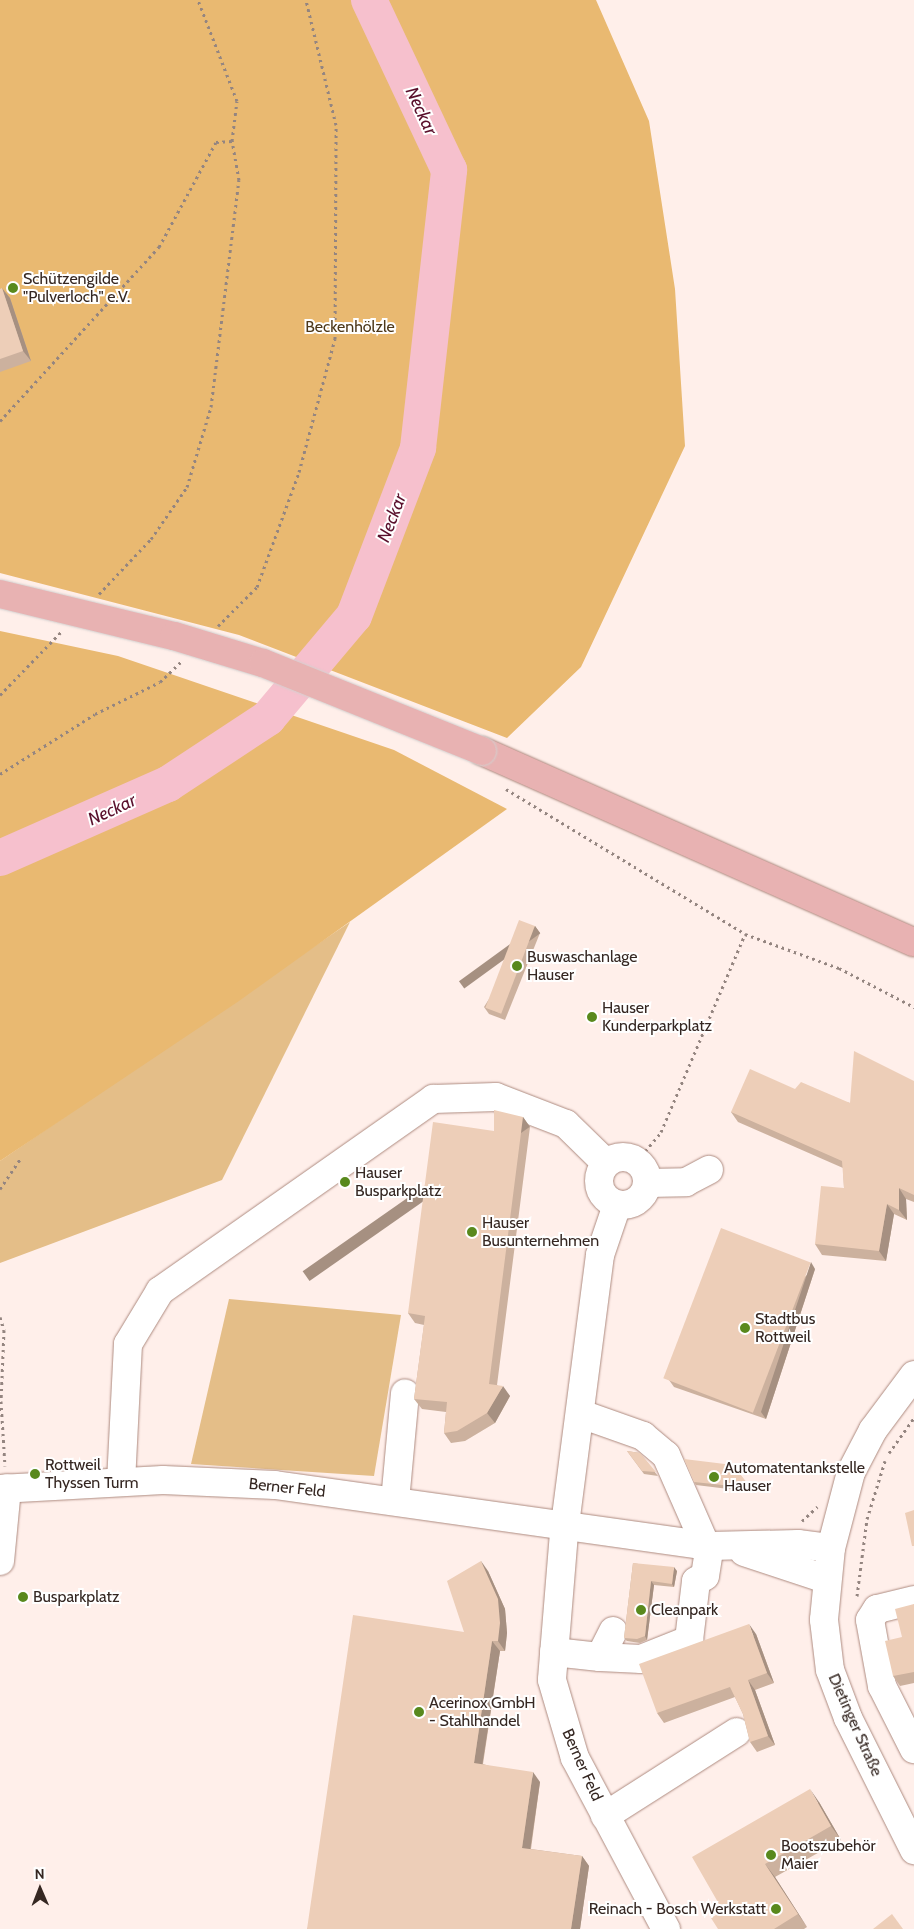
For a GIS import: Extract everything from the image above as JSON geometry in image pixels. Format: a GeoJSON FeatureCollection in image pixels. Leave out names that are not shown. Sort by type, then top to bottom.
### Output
{"type":"FeatureCollection","features":[{"type":"Feature","properties":{"kind":"main road"},"geometry":{"type":"LineString","coordinates":[[0,594],[174,636],[263,663],[482,751],[914,942]]}},
{"type":"Feature","properties":{"kind":"street"},"geometry":{"type":"LineString","coordinates":[[121,1482],[128,1344],[160,1290],[433,1099],[496,1097],[566,1124],[606,1164]]}},
{"type":"Feature","properties":{"kind":"street"},"geometry":{"type":"LineString","coordinates":[[642,1172],[637,1201],[616,1205],[604,1197],[598,1184],[606,1164],[621,1157],[642,1172],[686,1182],[709,1170]]}},
{"type":"Feature","properties":{"kind":"street","name":"Berner Feld"},"geometry":{"type":"LineString","coordinates":[[616,1205],[600,1255],[565,1527],[554,1652],[553,1696],[576,1758],[666,1929]]}},
{"type":"Feature","properties":{"kind":"street","name":"Dietinger Straße"},"geometry":{"type":"LineString","coordinates":[[914,1374],[906,1398],[873,1430],[851,1472],[830,1548],[824,1620],[830,1670],[848,1718],[914,1850]]}},
{"type":"Feature","properties":{"kind":"street"},"geometry":{"type":"LineString","coordinates":[[395,1501],[405,1393]]}},
{"type":"Feature","properties":{"kind":"street"},"geometry":{"type":"LineString","coordinates":[[554,1652],[641,1659],[689,1640],[696,1581],[704,1576],[717,1547],[666,1455],[643,1436],[581,1414]]}},
{"type":"Feature","properties":{"kind":"street","name":"Berner Feld"},"geometry":{"type":"LineString","coordinates":[[3,1488],[121,1482],[275,1485],[717,1547],[826,1578]]}},
{"type":"Feature","properties":{"kind":"street"},"geometry":{"type":"LineString","coordinates":[[0,1562],[3,1488]]}},
{"type":"Feature","properties":{"kind":"street","name":"Berner Feld"},"geometry":{"type":"LineString","coordinates":[[717,1547],[798,1544],[830,1548]]}},
{"type":"Feature","properties":{"kind":"street"},"geometry":{"type":"LineString","coordinates":[[914,1600],[877,1609],[870,1620],[882,1686],[914,1749]]}},
{"type":"Feature","properties":{"kind":"street"},"geometry":{"type":"LineString","coordinates":[[600,1657],[614,1631]]}},
{"type":"Feature","properties":{"kind":"street"},"geometry":{"type":"LineString","coordinates":[[605,1816],[737,1732]]}},
{"type":"Feature","properties":{"kind":"path"},"geometry":{"type":"LineString","coordinates":[[94,599],[174,508],[203,445],[228,289],[239,180],[232,141],[237,101],[198,0]]}},
{"type":"Feature","properties":{"kind":"path"},"geometry":{"type":"LineString","coordinates":[[214,631],[257,587],[299,472],[335,339],[336,125],[306,0]]}},
{"type":"Feature","properties":{"kind":"path"},"geometry":{"type":"LineString","coordinates":[[0,421],[159,247],[216,142],[232,141]]}},
{"type":"Feature","properties":{"kind":"path"},"geometry":{"type":"LineString","coordinates":[[0,695],[67,627]]}},
{"type":"Feature","properties":{"kind":"path"},"geometry":{"type":"LineString","coordinates":[[0,774],[95,714],[160,682],[187,656]]}},
{"type":"Feature","properties":{"kind":"path"},"geometry":{"type":"LineString","coordinates":[[501,786],[745,934],[839,968],[914,1007]]}},
{"type":"Feature","properties":{"kind":"path"},"geometry":{"type":"LineString","coordinates":[[642,1172],[661,1132],[745,934]]}},
{"type":"Feature","properties":{"kind":"path"},"geometry":{"type":"LineString","coordinates":[[0,1189],[20,1159]]}},
{"type":"Feature","properties":{"kind":"path"},"geometry":{"type":"LineString","coordinates":[[0,1317],[4,1330],[1,1400],[3,1488]]}},
{"type":"Feature","properties":{"kind":"shaded area"},"geometry":{"type":"Polygon","coordinates":[[[350,922],[222,1180],[0,1263],[0,1161],[350,922]]]}},
{"type":"Feature","properties":{"kind":"shaded area"},"geometry":{"type":"Polygon","coordinates":[[[229,1299],[401,1315],[374,1476],[191,1464],[229,1299]]]}},
{"type":"Feature","properties":{"kind":"green space","name":"Beckenhölzle"},"geometry":{"type":"Polygon","coordinates":[[[0,0],[596,0],[649,121],[675,289],[685,446],[581,667],[507,738],[239,635],[0,573],[0,0]]]}},
{"type":"Feature","properties":{"kind":"green space"},"geometry":{"type":"Polygon","coordinates":[[[0,631],[118,656],[394,750],[507,809],[239,1001],[0,1161],[0,631]]]}},
{"type":"Feature","properties":{"kind":"building"},"geometry":{"type":"Polygon","coordinates":[[[2,288],[23,351],[0,359],[0,289],[2,288]]]}},
{"type":"Feature","properties":{"kind":"building"},"geometry":{"type":"Polygon","coordinates":[[[519,920],[535,926],[501,1014],[485,1008],[519,920]]]}},
{"type":"Feature","properties":{"kind":"building"},"geometry":{"type":"Polygon","coordinates":[[[854,1051],[914,1081],[914,1195],[899,1188],[899,1210],[887,1204],[879,1251],[815,1244],[821,1186],[844,1188],[842,1161],[731,1112],[750,1069],[795,1089],[801,1082],[850,1103],[854,1051]]]}},
{"type":"Feature","properties":{"kind":"building","name":"Hauser Busunternehmen"},"geometry":{"type":"Polygon","coordinates":[[[494,1110],[523,1117],[489,1384],[503,1386],[487,1413],[457,1431],[444,1433],[447,1402],[414,1399],[425,1316],[408,1313],[433,1122],[494,1131],[494,1110]]]}},
{"type":"Feature","properties":{"kind":"building","name":"Stadtbus Rottweil"},"geometry":{"type":"Polygon","coordinates":[[[721,1228],[811,1262],[753,1413],[663,1378],[721,1228]]]}},
{"type":"Feature","properties":{"kind":"building"},"geometry":{"type":"Polygon","coordinates":[[[627,1451],[640,1453],[656,1472],[642,1471],[627,1451]]]}},
{"type":"Feature","properties":{"kind":"building","name":"Automatentankstelle Hauser"},"geometry":{"type":"Polygon","coordinates":[[[684,1459],[733,1465],[751,1488],[694,1482],[684,1459]]]}},
{"type":"Feature","properties":{"kind":"building"},"geometry":{"type":"Polygon","coordinates":[[[914,1510],[914,1546],[912,1546],[905,1513],[914,1510]]]}},
{"type":"Feature","properties":{"kind":"building","name":"Acerinox GmbH - Stahlhandel"},"geometry":{"type":"Polygon","coordinates":[[[481,1561],[498,1599],[500,1623],[498,1641],[492,1641],[474,1763],[533,1772],[522,1848],[582,1856],[571,1929],[307,1929],[353,1615],[464,1632],[447,1581],[481,1561]]]}},
{"type":"Feature","properties":{"kind":"building","name":"Cleanpark"},"geometry":{"type":"Polygon","coordinates":[[[633,1563],[674,1567],[672,1584],[651,1581],[645,1636],[637,1639],[624,1638],[633,1563]]]}},
{"type":"Feature","properties":{"kind":"building"},"geometry":{"type":"Polygon","coordinates":[[[914,1604],[914,1672],[893,1676],[885,1641],[902,1637],[895,1609],[914,1604]]]}},
{"type":"Feature","properties":{"kind":"building"},"geometry":{"type":"Polygon","coordinates":[[[749,1624],[767,1673],[748,1680],[768,1736],[750,1742],[743,1714],[730,1687],[657,1713],[639,1664],[749,1624]]]}},
{"type":"Feature","properties":{"kind":"building"},"geometry":{"type":"Polygon","coordinates":[[[810,1789],[831,1826],[765,1864],[798,1914],[774,1929],[718,1929],[711,1918],[723,1911],[692,1857],[810,1789]]]}},
{"type":"Feature","properties":{"kind":"building"},"geometry":{"type":"Polygon","coordinates":[[[892,1914],[903,1929],[873,1929],[892,1914]]]}},
{"type":"Feature","properties":{"kind":"waterway","name":"Neckar"},"geometry":{"type":"LineString","coordinates":[[0,858],[168,784],[268,718],[354,616],[418,448],[449,170],[369,0]]}},
{"type":"Feature","properties":{"kind":"place","name":"Schützengilde \"Pulverloch\" e.V."},"geometry":{"type":"Point","coordinates":[13,288]}},
{"type":"Feature","properties":{"kind":"place","name":"Buswaschanlage Hauser"},"geometry":{"type":"Point","coordinates":[517,966]}},
{"type":"Feature","properties":{"kind":"place","name":"Hauser Kunderparkplatz"},"geometry":{"type":"Point","coordinates":[592,1017]}},
{"type":"Feature","properties":{"kind":"place","name":"Hauser Busparkplatz"},"geometry":{"type":"Point","coordinates":[345,1182]}},
{"type":"Feature","properties":{"kind":"place","name":"Hauser Busunternehmen"},"geometry":{"type":"Point","coordinates":[472,1232]}},
{"type":"Feature","properties":{"kind":"place","name":"Stadtbus Rottweil"},"geometry":{"type":"Point","coordinates":[745,1328]}},
{"type":"Feature","properties":{"kind":"place","name":"Rottweil Thyssen Turm"},"geometry":{"type":"Point","coordinates":[35,1474]}},
{"type":"Feature","properties":{"kind":"place","name":"Automatentankstelle Hauser"},"geometry":{"type":"Point","coordinates":[714,1477]}},
{"type":"Feature","properties":{"kind":"place","name":"Busparkplatz"},"geometry":{"type":"Point","coordinates":[23,1597]}},
{"type":"Feature","properties":{"kind":"place","name":"Cleanpark"},"geometry":{"type":"Point","coordinates":[641,1610]}},
{"type":"Feature","properties":{"kind":"place","name":"Acerinox GmbH - Stahlhandel"},"geometry":{"type":"Point","coordinates":[419,1712]}},
{"type":"Feature","properties":{"kind":"place","name":"Bootszubehör Maier"},"geometry":{"type":"Point","coordinates":[771,1855]}},
{"type":"Feature","properties":{"kind":"place","name":"Reinach - Bosch Werkstatt"},"geometry":{"type":"Point","coordinates":[776,1909]}}]}
